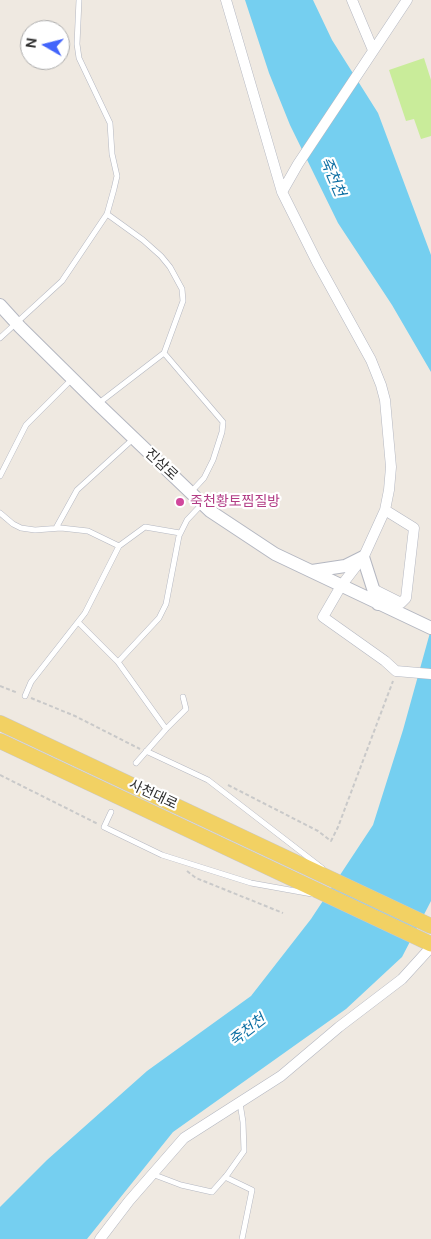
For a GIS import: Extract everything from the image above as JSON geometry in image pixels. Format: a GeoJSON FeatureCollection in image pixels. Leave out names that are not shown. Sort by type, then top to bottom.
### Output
{"type":"FeatureCollection","features":[{"type":"Feature","properties":{"kind":"main road","name":"사천대로"},"geometry":{"type":"LineString","coordinates":[[0,723],[431,926]]}},
{"type":"Feature","properties":{"kind":"main road","name":"사천대로"},"geometry":{"type":"LineString","coordinates":[[0,742],[301,882],[431,946]]}},
{"type":"Feature","properties":{"kind":"street"},"geometry":{"type":"LineString","coordinates":[[226,0],[282,192],[317,262],[371,360],[381,385],[388,426],[391,467],[385,510],[363,557],[341,586],[322,617],[399,672],[431,674]]}},
{"type":"Feature","properties":{"kind":"street"},"geometry":{"type":"LineString","coordinates":[[352,0],[373,50]]}},
{"type":"Feature","properties":{"kind":"street"},"geometry":{"type":"LineString","coordinates":[[282,192],[298,164],[407,0]]}},
{"type":"Feature","properties":{"kind":"street","name":"진삼로"},"geometry":{"type":"LineString","coordinates":[[0,306],[16,324],[134,439],[202,503],[228,524],[275,554],[431,628]]}},
{"type":"Feature","properties":{"kind":"street"},"geometry":{"type":"LineString","coordinates":[[373,589],[401,603],[406,598],[414,528],[385,510]]}},
{"type":"Feature","properties":{"kind":"street"},"geometry":{"type":"LineString","coordinates":[[310,571],[345,566],[363,557]]}},
{"type":"Feature","properties":{"kind":"street"},"geometry":{"type":"LineString","coordinates":[[363,557],[378,604]]}},
{"type":"Feature","properties":{"kind":"street"},"geometry":{"type":"LineString","coordinates":[[100,1239],[152,1174],[184,1138],[282,1076],[338,1027],[402,979],[431,946]]}},
{"type":"Feature","properties":{"kind":"lane"},"geometry":{"type":"LineString","coordinates":[[0,338],[62,281],[107,214],[117,176],[112,154],[111,130],[107,115],[79,58],[79,0]]}},
{"type":"Feature","properties":{"kind":"lane"},"geometry":{"type":"LineString","coordinates":[[98,404],[164,353],[183,301],[182,289],[162,256],[107,214]]}},
{"type":"Feature","properties":{"kind":"lane"},"geometry":{"type":"LineString","coordinates":[[164,353],[223,422],[222,432],[213,460],[204,478],[190,492]]}},
{"type":"Feature","properties":{"kind":"lane"},"geometry":{"type":"LineString","coordinates":[[0,476],[26,425],[72,379]]}},
{"type":"Feature","properties":{"kind":"lane"},"geometry":{"type":"LineString","coordinates":[[56,528],[77,490],[134,439]]}},
{"type":"Feature","properties":{"kind":"lane"},"geometry":{"type":"LineString","coordinates":[[118,662],[159,618],[166,604],[180,533],[187,520],[202,503]]}},
{"type":"Feature","properties":{"kind":"lane"},"geometry":{"type":"LineString","coordinates":[[0,513],[21,528],[35,530],[56,528],[88,531],[120,546]]}},
{"type":"Feature","properties":{"kind":"lane"},"geometry":{"type":"LineString","coordinates":[[24,696],[31,682],[85,614],[120,546],[145,526],[180,533]]}},
{"type":"Feature","properties":{"kind":"lane"},"geometry":{"type":"LineString","coordinates":[[78,622],[118,662],[166,729]]}},
{"type":"Feature","properties":{"kind":"lane"},"geometry":{"type":"LineString","coordinates":[[136,763],[186,709],[183,697]]}},
{"type":"Feature","properties":{"kind":"lane"},"geometry":{"type":"LineString","coordinates":[[146,751],[208,780],[340,882]]}},
{"type":"Feature","properties":{"kind":"lane"},"geometry":{"type":"LineString","coordinates":[[111,812],[104,827],[162,855],[251,883],[334,898]]}},
{"type":"Feature","properties":{"kind":"lane"},"geometry":{"type":"LineString","coordinates":[[152,1174],[181,1185],[212,1192],[244,1151],[240,1102]]}},
{"type":"Feature","properties":{"kind":"lane"},"geometry":{"type":"LineString","coordinates":[[225,1177],[252,1190],[242,1239]]}},
{"type":"Feature","properties":{"kind":"path"},"geometry":{"type":"LineString","coordinates":[[224,784],[237,788],[318,831],[331,841],[399,672]]}},
{"type":"Feature","properties":{"kind":"path"},"geometry":{"type":"LineString","coordinates":[[0,686],[75,716],[146,751]]}},
{"type":"Feature","properties":{"kind":"path"},"geometry":{"type":"LineString","coordinates":[[0,775],[104,827]]}},
{"type":"Feature","properties":{"kind":"path"},"geometry":{"type":"LineString","coordinates":[[185,870],[196,878],[284,913]]}},
{"type":"Feature","properties":{"kind":"green space"},"geometry":{"type":"Polygon","coordinates":[[[424,58],[431,80],[431,136],[421,139],[414,119],[406,121],[389,70],[424,58]]]}},
{"type":"Feature","properties":{"kind":"water","name":"죽천천"},"geometry":{"type":"Polygon","coordinates":[[[245,0],[313,0],[332,40],[378,113],[431,255],[431,372],[392,305],[338,223],[290,125],[269,73],[245,0]]]}},
{"type":"Feature","properties":{"kind":"water","name":"죽천천"},"geometry":{"type":"Polygon","coordinates":[[[431,629],[431,901],[402,957],[346,1009],[173,1132],[87,1239],[0,1239],[0,1207],[47,1160],[147,1071],[251,996],[311,919],[373,825],[403,730],[431,629]]]}},
{"type":"Feature","properties":{"kind":"place","name":"죽천황토찜질방"},"geometry":{"type":"Point","coordinates":[180,502]}}]}
